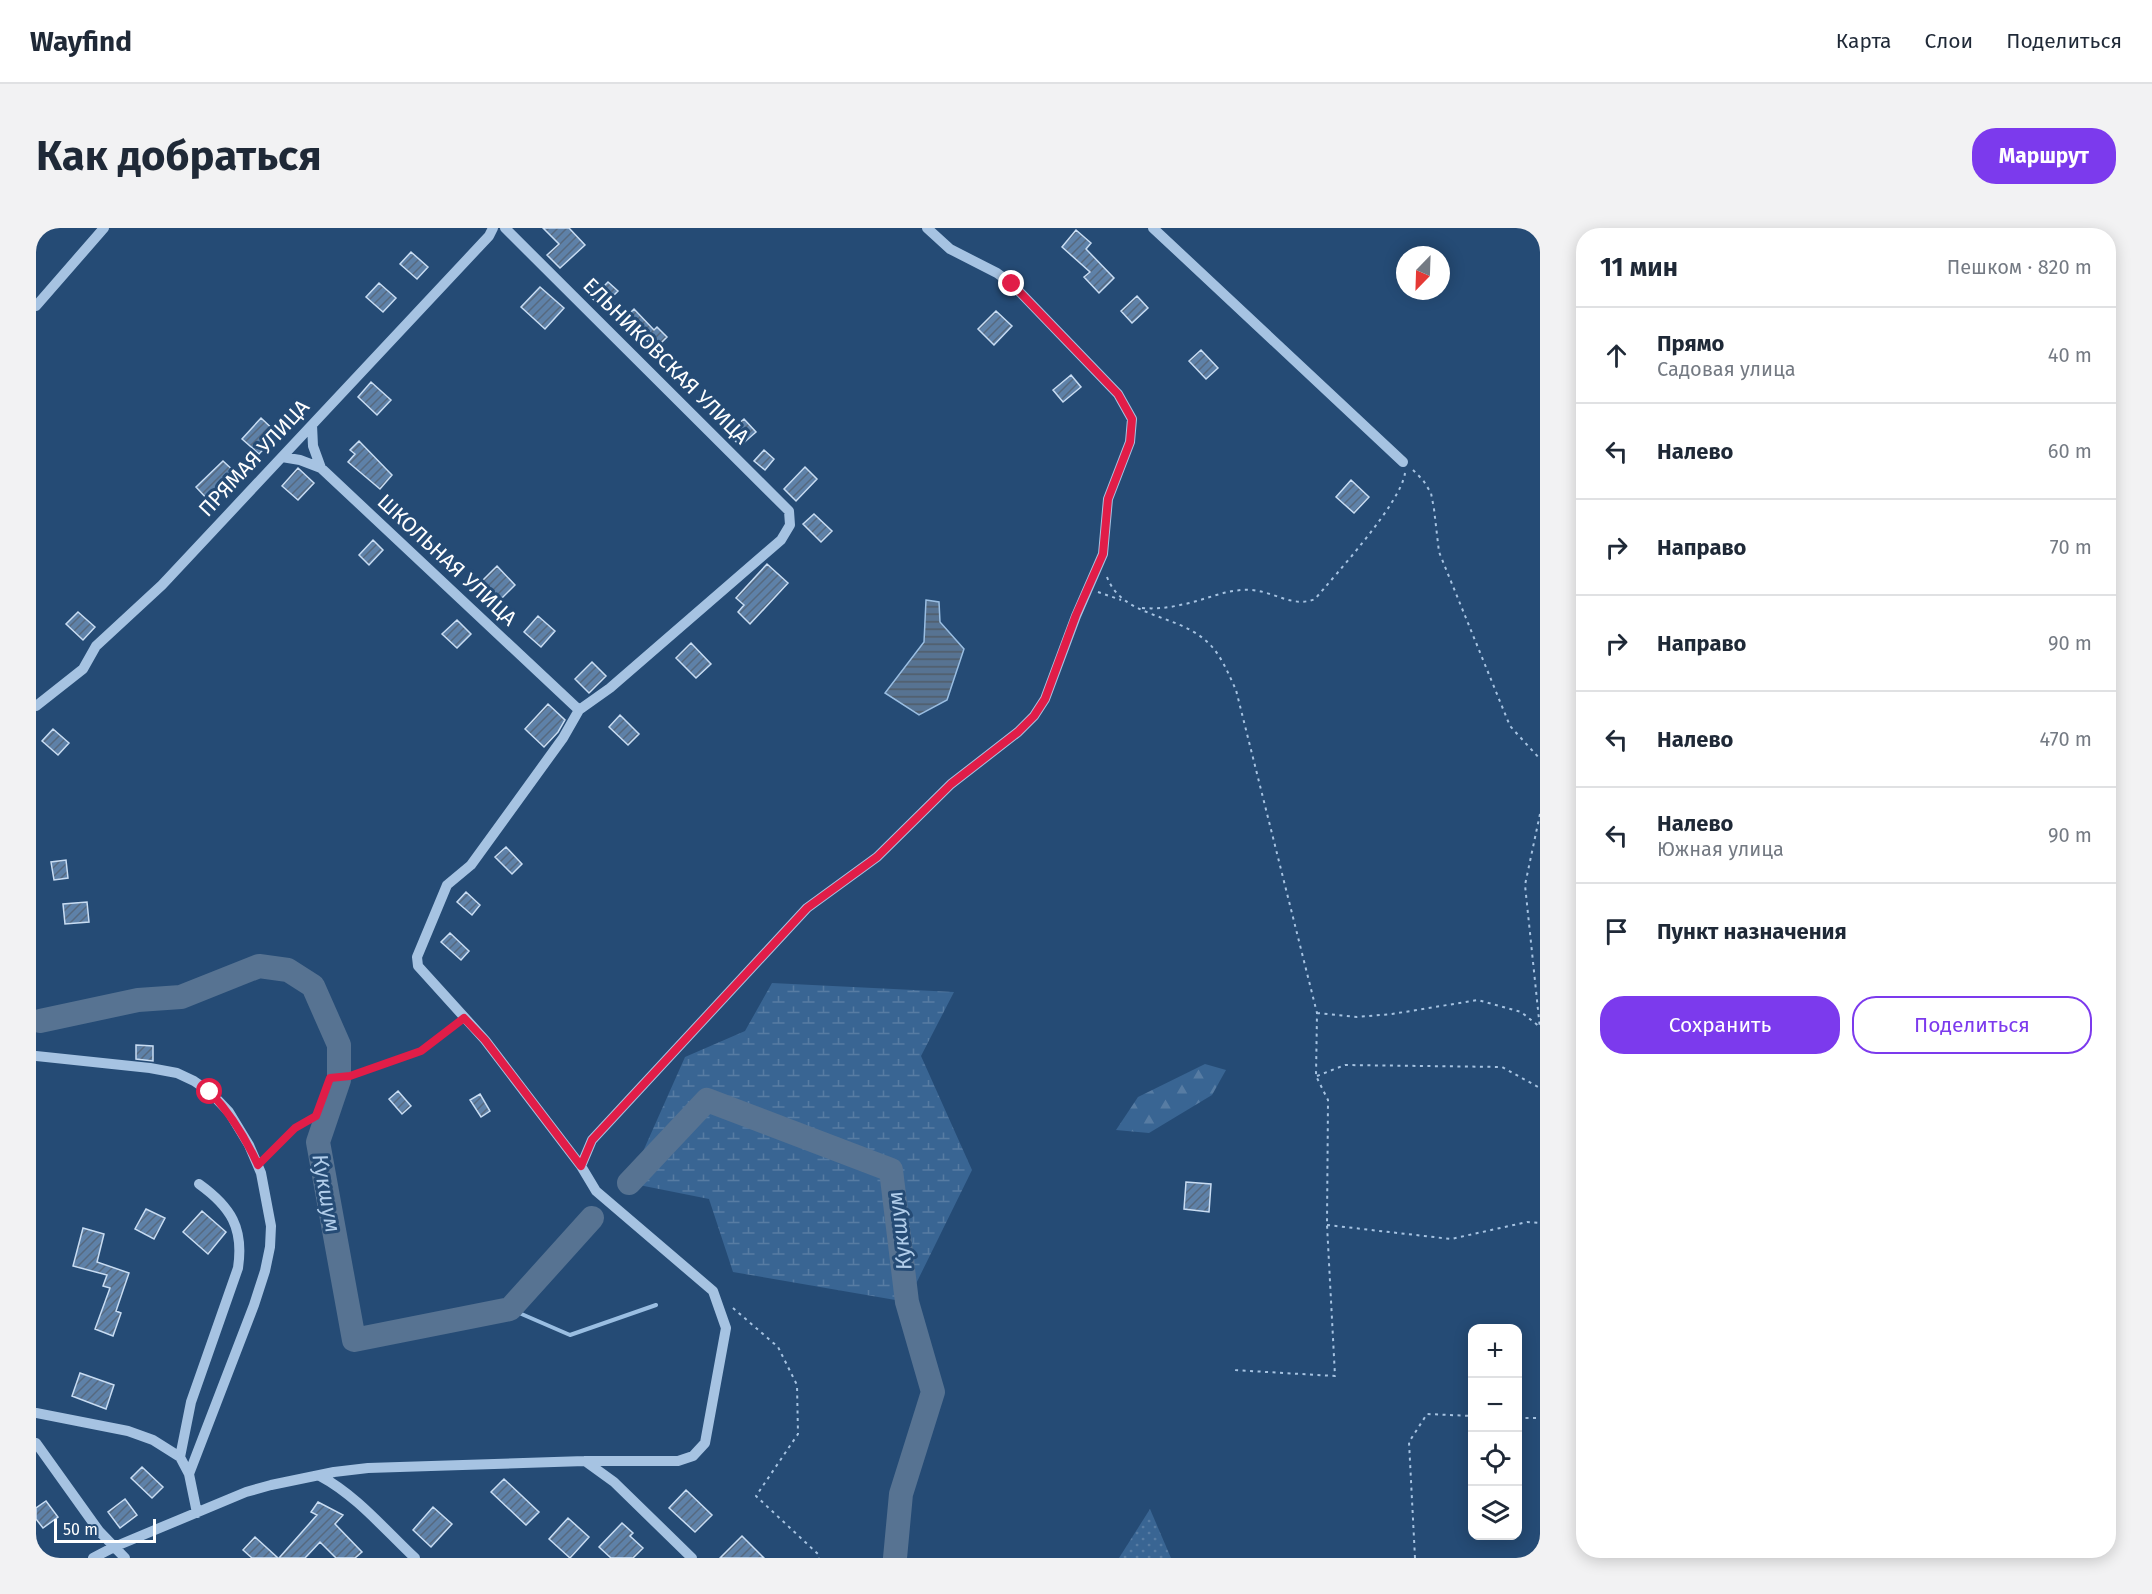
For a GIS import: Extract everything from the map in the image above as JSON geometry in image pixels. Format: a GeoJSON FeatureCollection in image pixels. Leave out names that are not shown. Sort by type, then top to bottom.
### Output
{"type":"FeatureCollection","features":[{"type":"Feature","properties":{"kind":"street"},"geometry":{"type":"LineString","coordinates":[[36,306],[104,228]]}},
{"type":"Feature","properties":{"kind":"street","name":"ПРЯМАЯ УЛИЦА"},"geometry":{"type":"LineString","coordinates":[[36,706],[83,669],[96,646],[162,585],[481,245],[493,228]]}},
{"type":"Feature","properties":{"kind":"street","name":"ЕЛЬНИКОВСКАЯ УЛИЦА"},"geometry":{"type":"LineString","coordinates":[[505,228],[789,511],[790,525],[781,540],[610,688],[579,710]]}},
{"type":"Feature","properties":{"kind":"street"},"geometry":{"type":"LineString","coordinates":[[581,1166],[592,1140],[807,908],[877,857],[951,784],[1018,732],[1034,716],[1054,680],[1076,615],[1103,554],[1108,499],[1130,442],[1132,419],[1118,394],[1012,284],[997,273],[950,249],[927,228]]}},
{"type":"Feature","properties":{"kind":"street"},"geometry":{"type":"LineString","coordinates":[[1154,228],[1403,462]]}},
{"type":"Feature","properties":{"kind":"street"},"geometry":{"type":"LineString","coordinates":[[312,425],[313,446],[321,468]]}},
{"type":"Feature","properties":{"kind":"street"},"geometry":{"type":"LineString","coordinates":[[282,457],[300,460],[321,468]]}},
{"type":"Feature","properties":{"kind":"street","name":"ШКОЛЬНАЯ УЛИЦА"},"geometry":{"type":"LineString","coordinates":[[321,468],[579,710]]}},
{"type":"Feature","properties":{"kind":"street"},"geometry":{"type":"LineString","coordinates":[[93,1558],[246,1492],[334,1472],[368,1468],[585,1461],[678,1461],[693,1456],[705,1443],[726,1328],[713,1291],[596,1191],[581,1166],[485,1040],[418,966],[417,957],[447,885],[471,865],[563,738],[579,710]]}},
{"type":"Feature","properties":{"kind":"street"},"geometry":{"type":"LineString","coordinates":[[36,1056],[150,1068],[177,1074],[194,1081],[210,1092],[229,1112],[258,1165],[271,1226],[265,1271],[189,1474]]}},
{"type":"Feature","properties":{"kind":"street"},"geometry":{"type":"LineString","coordinates":[[180,1457],[191,1402],[238,1268],[241,1246],[235,1222],[217,1197],[199,1184]]}},
{"type":"Feature","properties":{"kind":"street"},"geometry":{"type":"LineString","coordinates":[[36,1413],[128,1431],[153,1440],[180,1457],[189,1474],[197,1513]]}},
{"type":"Feature","properties":{"kind":"street"},"geometry":{"type":"LineString","coordinates":[[36,1443],[99,1531],[125,1558]]}},
{"type":"Feature","properties":{"kind":"street"},"geometry":{"type":"LineString","coordinates":[[585,1461],[614,1482],[692,1558]]}},
{"type":"Feature","properties":{"kind":"street"},"geometry":{"type":"LineString","coordinates":[[320,1476],[336,1484],[415,1558]]}},
{"type":"Feature","properties":{"kind":"path"},"geometry":{"type":"LineString","coordinates":[[1138,608],[1157,609],[1180,605],[1232,591],[1252,590],[1272,594],[1295,603],[1305,603],[1315,599],[1361,544],[1401,489],[1405,475],[1403,462]]}},
{"type":"Feature","properties":{"kind":"path"},"geometry":{"type":"LineString","coordinates":[[1403,462],[1423,480],[1431,493],[1439,552],[1510,726],[1540,759]]}},
{"type":"Feature","properties":{"kind":"path"},"geometry":{"type":"LineString","coordinates":[[1107,578],[1113,590],[1126,602]]}},
{"type":"Feature","properties":{"kind":"path"},"geometry":{"type":"LineString","coordinates":[[1085,597],[1093,592],[1101,592],[1191,630],[1206,640],[1221,659],[1236,690],[1317,1013],[1316,1076],[1328,1100],[1326,1225],[1335,1376],[1233,1370]]}},
{"type":"Feature","properties":{"kind":"path"},"geometry":{"type":"LineString","coordinates":[[1540,814],[1525,885],[1540,1028]]}},
{"type":"Feature","properties":{"kind":"path"},"geometry":{"type":"LineString","coordinates":[[1317,1013],[1368,1016],[1478,1000],[1521,1012],[1540,1028]]}},
{"type":"Feature","properties":{"kind":"path"},"geometry":{"type":"LineString","coordinates":[[258,1165],[295,1128],[316,1116],[330,1078],[350,1076],[421,1051],[464,1018]]}},
{"type":"Feature","properties":{"kind":"path"},"geometry":{"type":"LineString","coordinates":[[1316,1076],[1345,1065],[1502,1066],[1540,1088]]}},
{"type":"Feature","properties":{"kind":"path"},"geometry":{"type":"LineString","coordinates":[[1326,1225],[1451,1239],[1527,1222],[1540,1223]]}},
{"type":"Feature","properties":{"kind":"path"},"geometry":{"type":"LineString","coordinates":[[729,1305],[778,1347],[797,1385],[798,1434],[756,1496],[819,1555],[819,1558]]}},
{"type":"Feature","properties":{"kind":"path"},"geometry":{"type":"LineString","coordinates":[[1415,1558],[1409,1442],[1427,1414],[1468,1416]]}},
{"type":"Feature","properties":{"kind":"path"},"geometry":{"type":"LineString","coordinates":[[1522,1418],[1540,1418]]}},
{"type":"Feature","properties":{"kind":"green space"},"geometry":{"type":"Polygon","coordinates":[[[772,983],[954,992],[921,1056],[972,1170],[907,1302],[733,1272],[709,1199],[629,1183],[685,1057],[745,1031],[772,983]]]}},
{"type":"Feature","properties":{"kind":"green space"},"geometry":{"type":"Polygon","coordinates":[[[1205,1064],[1226,1070],[1212,1095],[1149,1133],[1116,1130],[1138,1097],[1205,1064]]]}},
{"type":"Feature","properties":{"kind":"green space"},"geometry":{"type":"Polygon","coordinates":[[[1150,1509],[1171,1558],[1119,1558],[1150,1509]]]}},
{"type":"Feature","properties":{"kind":"shaded area"},"geometry":{"type":"Polygon","coordinates":[[[926,600],[939,602],[940,622],[964,649],[947,700],[919,715],[885,693],[924,642],[926,600]]]}},
{"type":"Feature","properties":{"kind":"building"},"geometry":{"type":"Polygon","coordinates":[[[543,228],[569,228],[585,245],[560,268],[547,255],[559,244],[543,228]]]}},
{"type":"Feature","properties":{"kind":"building"},"geometry":{"type":"Polygon","coordinates":[[[1076,230],[1091,243],[1086,249],[1114,278],[1099,293],[1084,277],[1090,272],[1062,247],[1076,230]]]}},
{"type":"Feature","properties":{"kind":"building"},"geometry":{"type":"Polygon","coordinates":[[[411,252],[428,267],[417,279],[400,264],[411,252]]]}},
{"type":"Feature","properties":{"kind":"building"},"geometry":{"type":"Polygon","coordinates":[[[608,282],[618,291],[601,308],[592,298],[608,282]]]}},
{"type":"Feature","properties":{"kind":"building"},"geometry":{"type":"Polygon","coordinates":[[[379,283],[396,298],[383,312],[366,297],[379,283]]]}},
{"type":"Feature","properties":{"kind":"building"},"geometry":{"type":"Polygon","coordinates":[[[540,287],[564,308],[545,329],[521,307],[540,287]]]}},
{"type":"Feature","properties":{"kind":"building"},"geometry":{"type":"Polygon","coordinates":[[[1137,296],[1148,308],[1132,323],[1121,311],[1137,296]]]}},
{"type":"Feature","properties":{"kind":"building"},"geometry":{"type":"Polygon","coordinates":[[[634,309],[654,330],[657,327],[667,337],[655,349],[636,330],[630,336],[619,324],[634,309]]]}},
{"type":"Feature","properties":{"kind":"building"},"geometry":{"type":"Polygon","coordinates":[[[996,311],[1012,326],[994,345],[978,329],[996,311]]]}},
{"type":"Feature","properties":{"kind":"building"},"geometry":{"type":"Polygon","coordinates":[[[1201,350],[1218,368],[1206,379],[1189,361],[1201,350]]]}},
{"type":"Feature","properties":{"kind":"building"},"geometry":{"type":"Polygon","coordinates":[[[1071,375],[1081,387],[1063,402],[1053,390],[1071,375]]]}},
{"type":"Feature","properties":{"kind":"building"},"geometry":{"type":"Polygon","coordinates":[[[371,382],[391,400],[377,415],[358,397],[371,382]]]}},
{"type":"Feature","properties":{"kind":"building"},"geometry":{"type":"Polygon","coordinates":[[[261,418],[278,434],[259,454],[242,439],[261,418]]]}},
{"type":"Feature","properties":{"kind":"building"},"geometry":{"type":"Polygon","coordinates":[[[744,419],[756,432],[740,446],[728,433],[744,419]]]}},
{"type":"Feature","properties":{"kind":"building"},"geometry":{"type":"Polygon","coordinates":[[[359,441],[392,475],[380,489],[348,462],[355,454],[350,450],[359,441]]]}},
{"type":"Feature","properties":{"kind":"building"},"geometry":{"type":"Polygon","coordinates":[[[764,450],[774,459],[765,470],[754,461],[764,450]]]}},
{"type":"Feature","properties":{"kind":"building"},"geometry":{"type":"Polygon","coordinates":[[[223,461],[237,474],[209,501],[196,487],[223,461]]]}},
{"type":"Feature","properties":{"kind":"building"},"geometry":{"type":"Polygon","coordinates":[[[805,467],[817,479],[796,501],[784,489],[805,467]]]}},
{"type":"Feature","properties":{"kind":"building"},"geometry":{"type":"Polygon","coordinates":[[[298,468],[314,483],[298,500],[282,486],[298,468]]]}},
{"type":"Feature","properties":{"kind":"building"},"geometry":{"type":"Polygon","coordinates":[[[1351,480],[1369,497],[1354,513],[1336,497],[1351,480]]]}},
{"type":"Feature","properties":{"kind":"building"},"geometry":{"type":"Polygon","coordinates":[[[814,514],[832,531],[821,542],[803,524],[814,514]]]}},
{"type":"Feature","properties":{"kind":"building"},"geometry":{"type":"Polygon","coordinates":[[[373,540],[383,550],[369,565],[359,555],[373,540]]]}},
{"type":"Feature","properties":{"kind":"building"},"geometry":{"type":"Polygon","coordinates":[[[767,564],[788,583],[750,624],[738,612],[744,605],[736,598],[767,564]]]}},
{"type":"Feature","properties":{"kind":"building"},"geometry":{"type":"Polygon","coordinates":[[[497,566],[515,585],[500,600],[482,581],[497,566]]]}},
{"type":"Feature","properties":{"kind":"building"},"geometry":{"type":"Polygon","coordinates":[[[78,612],[95,627],[83,640],[66,624],[78,612]]]}},
{"type":"Feature","properties":{"kind":"building"},"geometry":{"type":"Polygon","coordinates":[[[538,616],[555,631],[541,647],[524,632],[538,616]]]}},
{"type":"Feature","properties":{"kind":"building"},"geometry":{"type":"Polygon","coordinates":[[[457,620],[471,634],[457,648],[442,634],[457,620]]]}},
{"type":"Feature","properties":{"kind":"building"},"geometry":{"type":"Polygon","coordinates":[[[691,643],[711,664],[696,678],[676,658],[691,643]]]}},
{"type":"Feature","properties":{"kind":"building"},"geometry":{"type":"Polygon","coordinates":[[[592,662],[606,676],[589,693],[575,679],[592,662]]]}},
{"type":"Feature","properties":{"kind":"building"},"geometry":{"type":"Polygon","coordinates":[[[548,704],[565,720],[558,732],[544,747],[525,729],[548,704]]]}},
{"type":"Feature","properties":{"kind":"building"},"geometry":{"type":"Polygon","coordinates":[[[620,715],[639,734],[628,745],[609,727],[620,715]]]}},
{"type":"Feature","properties":{"kind":"building"},"geometry":{"type":"Polygon","coordinates":[[[53,729],[69,743],[58,755],[42,741],[53,729]]]}},
{"type":"Feature","properties":{"kind":"building"},"geometry":{"type":"Polygon","coordinates":[[[506,847],[522,864],[512,874],[495,857],[506,847]]]}},
{"type":"Feature","properties":{"kind":"building"},"geometry":{"type":"Polygon","coordinates":[[[66,860],[68,878],[54,880],[51,862],[66,860]]]}},
{"type":"Feature","properties":{"kind":"building"},"geometry":{"type":"Polygon","coordinates":[[[466,892],[480,905],[472,915],[457,902],[466,892]]]}},
{"type":"Feature","properties":{"kind":"building"},"geometry":{"type":"Polygon","coordinates":[[[87,902],[89,922],[65,924],[63,904],[87,902]]]}},
{"type":"Feature","properties":{"kind":"building"},"geometry":{"type":"Polygon","coordinates":[[[450,933],[469,951],[461,960],[441,942],[450,933]]]}},
{"type":"Feature","properties":{"kind":"building"},"geometry":{"type":"Polygon","coordinates":[[[136,1045],[153,1046],[153,1061],[136,1059],[136,1045]]]}},
{"type":"Feature","properties":{"kind":"building"},"geometry":{"type":"Polygon","coordinates":[[[398,1091],[411,1106],[402,1114],[389,1099],[398,1091]]]}},
{"type":"Feature","properties":{"kind":"building"},"geometry":{"type":"Polygon","coordinates":[[[480,1094],[490,1111],[481,1117],[470,1100],[480,1094]]]}},
{"type":"Feature","properties":{"kind":"building"},"geometry":{"type":"Polygon","coordinates":[[[1186,1182],[1211,1184],[1209,1212],[1184,1209],[1186,1182]]]}},
{"type":"Feature","properties":{"kind":"building"},"geometry":{"type":"Polygon","coordinates":[[[146,1209],[165,1218],[154,1239],[135,1229],[146,1209]]]}},
{"type":"Feature","properties":{"kind":"building"},"geometry":{"type":"Polygon","coordinates":[[[202,1211],[226,1232],[208,1254],[183,1232],[202,1211]]]}},
{"type":"Feature","properties":{"kind":"building"},"geometry":{"type":"Polygon","coordinates":[[[83,1228],[104,1234],[97,1262],[129,1273],[116,1311],[121,1313],[113,1336],[95,1329],[110,1288],[103,1286],[107,1275],[73,1266],[83,1228]]]}},
{"type":"Feature","properties":{"kind":"building"},"geometry":{"type":"Polygon","coordinates":[[[80,1373],[114,1385],[106,1409],[72,1396],[80,1373]]]}},
{"type":"Feature","properties":{"kind":"building"},"geometry":{"type":"Polygon","coordinates":[[[142,1467],[163,1487],[152,1498],[131,1478],[142,1467]]]}},
{"type":"Feature","properties":{"kind":"building"},"geometry":{"type":"Polygon","coordinates":[[[504,1479],[539,1512],[526,1525],[491,1492],[504,1479]]]}},
{"type":"Feature","properties":{"kind":"building"},"geometry":{"type":"Polygon","coordinates":[[[686,1490],[712,1515],[695,1532],[669,1508],[686,1490]]]}},
{"type":"Feature","properties":{"kind":"building"},"geometry":{"type":"Polygon","coordinates":[[[125,1499],[137,1515],[120,1528],[108,1512],[125,1499]]]}},
{"type":"Feature","properties":{"kind":"building"},"geometry":{"type":"Polygon","coordinates":[[[46,1501],[58,1517],[43,1528],[36,1519],[36,1508],[46,1501]]]}},
{"type":"Feature","properties":{"kind":"building"},"geometry":{"type":"Polygon","coordinates":[[[318,1502],[343,1515],[335,1524],[362,1552],[355,1558],[336,1558],[320,1542],[305,1558],[279,1558],[317,1515],[311,1512],[318,1502]]]}},
{"type":"Feature","properties":{"kind":"building"},"geometry":{"type":"Polygon","coordinates":[[[433,1507],[452,1524],[431,1547],[413,1530],[433,1507]]]}},
{"type":"Feature","properties":{"kind":"building"},"geometry":{"type":"Polygon","coordinates":[[[568,1518],[589,1537],[570,1558],[549,1539],[568,1518]]]}},
{"type":"Feature","properties":{"kind":"building"},"geometry":{"type":"Polygon","coordinates":[[[622,1523],[633,1533],[630,1536],[643,1548],[633,1558],[611,1558],[599,1547],[622,1523]]]}},
{"type":"Feature","properties":{"kind":"building"},"geometry":{"type":"Polygon","coordinates":[[[742,1536],[764,1558],[720,1558],[742,1536]]]}},
{"type":"Feature","properties":{"kind":"building"},"geometry":{"type":"Polygon","coordinates":[[[255,1537],[278,1558],[252,1558],[243,1550],[255,1537]]]}},
{"type":"Feature","properties":{"kind":"waterway","name":"Кукшум"},"geometry":{"type":"LineString","coordinates":[[40,1021],[138,1000],[181,997],[259,966],[288,970],[313,986],[339,1045],[339,1080],[318,1142],[354,1340],[510,1309],[592,1218]]}},
{"type":"Feature","properties":{"kind":"waterway","name":"Кукшум"},"geometry":{"type":"LineString","coordinates":[[629,1183],[707,1100],[891,1170],[907,1302],[933,1392],[901,1494],[895,1558]]}},
{"type":"Feature","properties":{"kind":"waterway"},"geometry":{"type":"LineString","coordinates":[[510,1309],[570,1335],[656,1305]]}},
{"type":"Feature","properties":{"kind":"route"},"geometry":{"type":"LineString","coordinates":[[210,1092],[229,1112],[258,1165],[295,1128],[316,1116],[330,1078],[350,1076],[421,1051],[464,1018],[485,1040],[581,1166],[592,1140],[807,908],[877,857],[951,784],[1018,732],[1034,716],[1054,680],[1076,615],[1103,554],[1108,499],[1130,442],[1132,419],[1118,394],[1012,284]]}}]}
